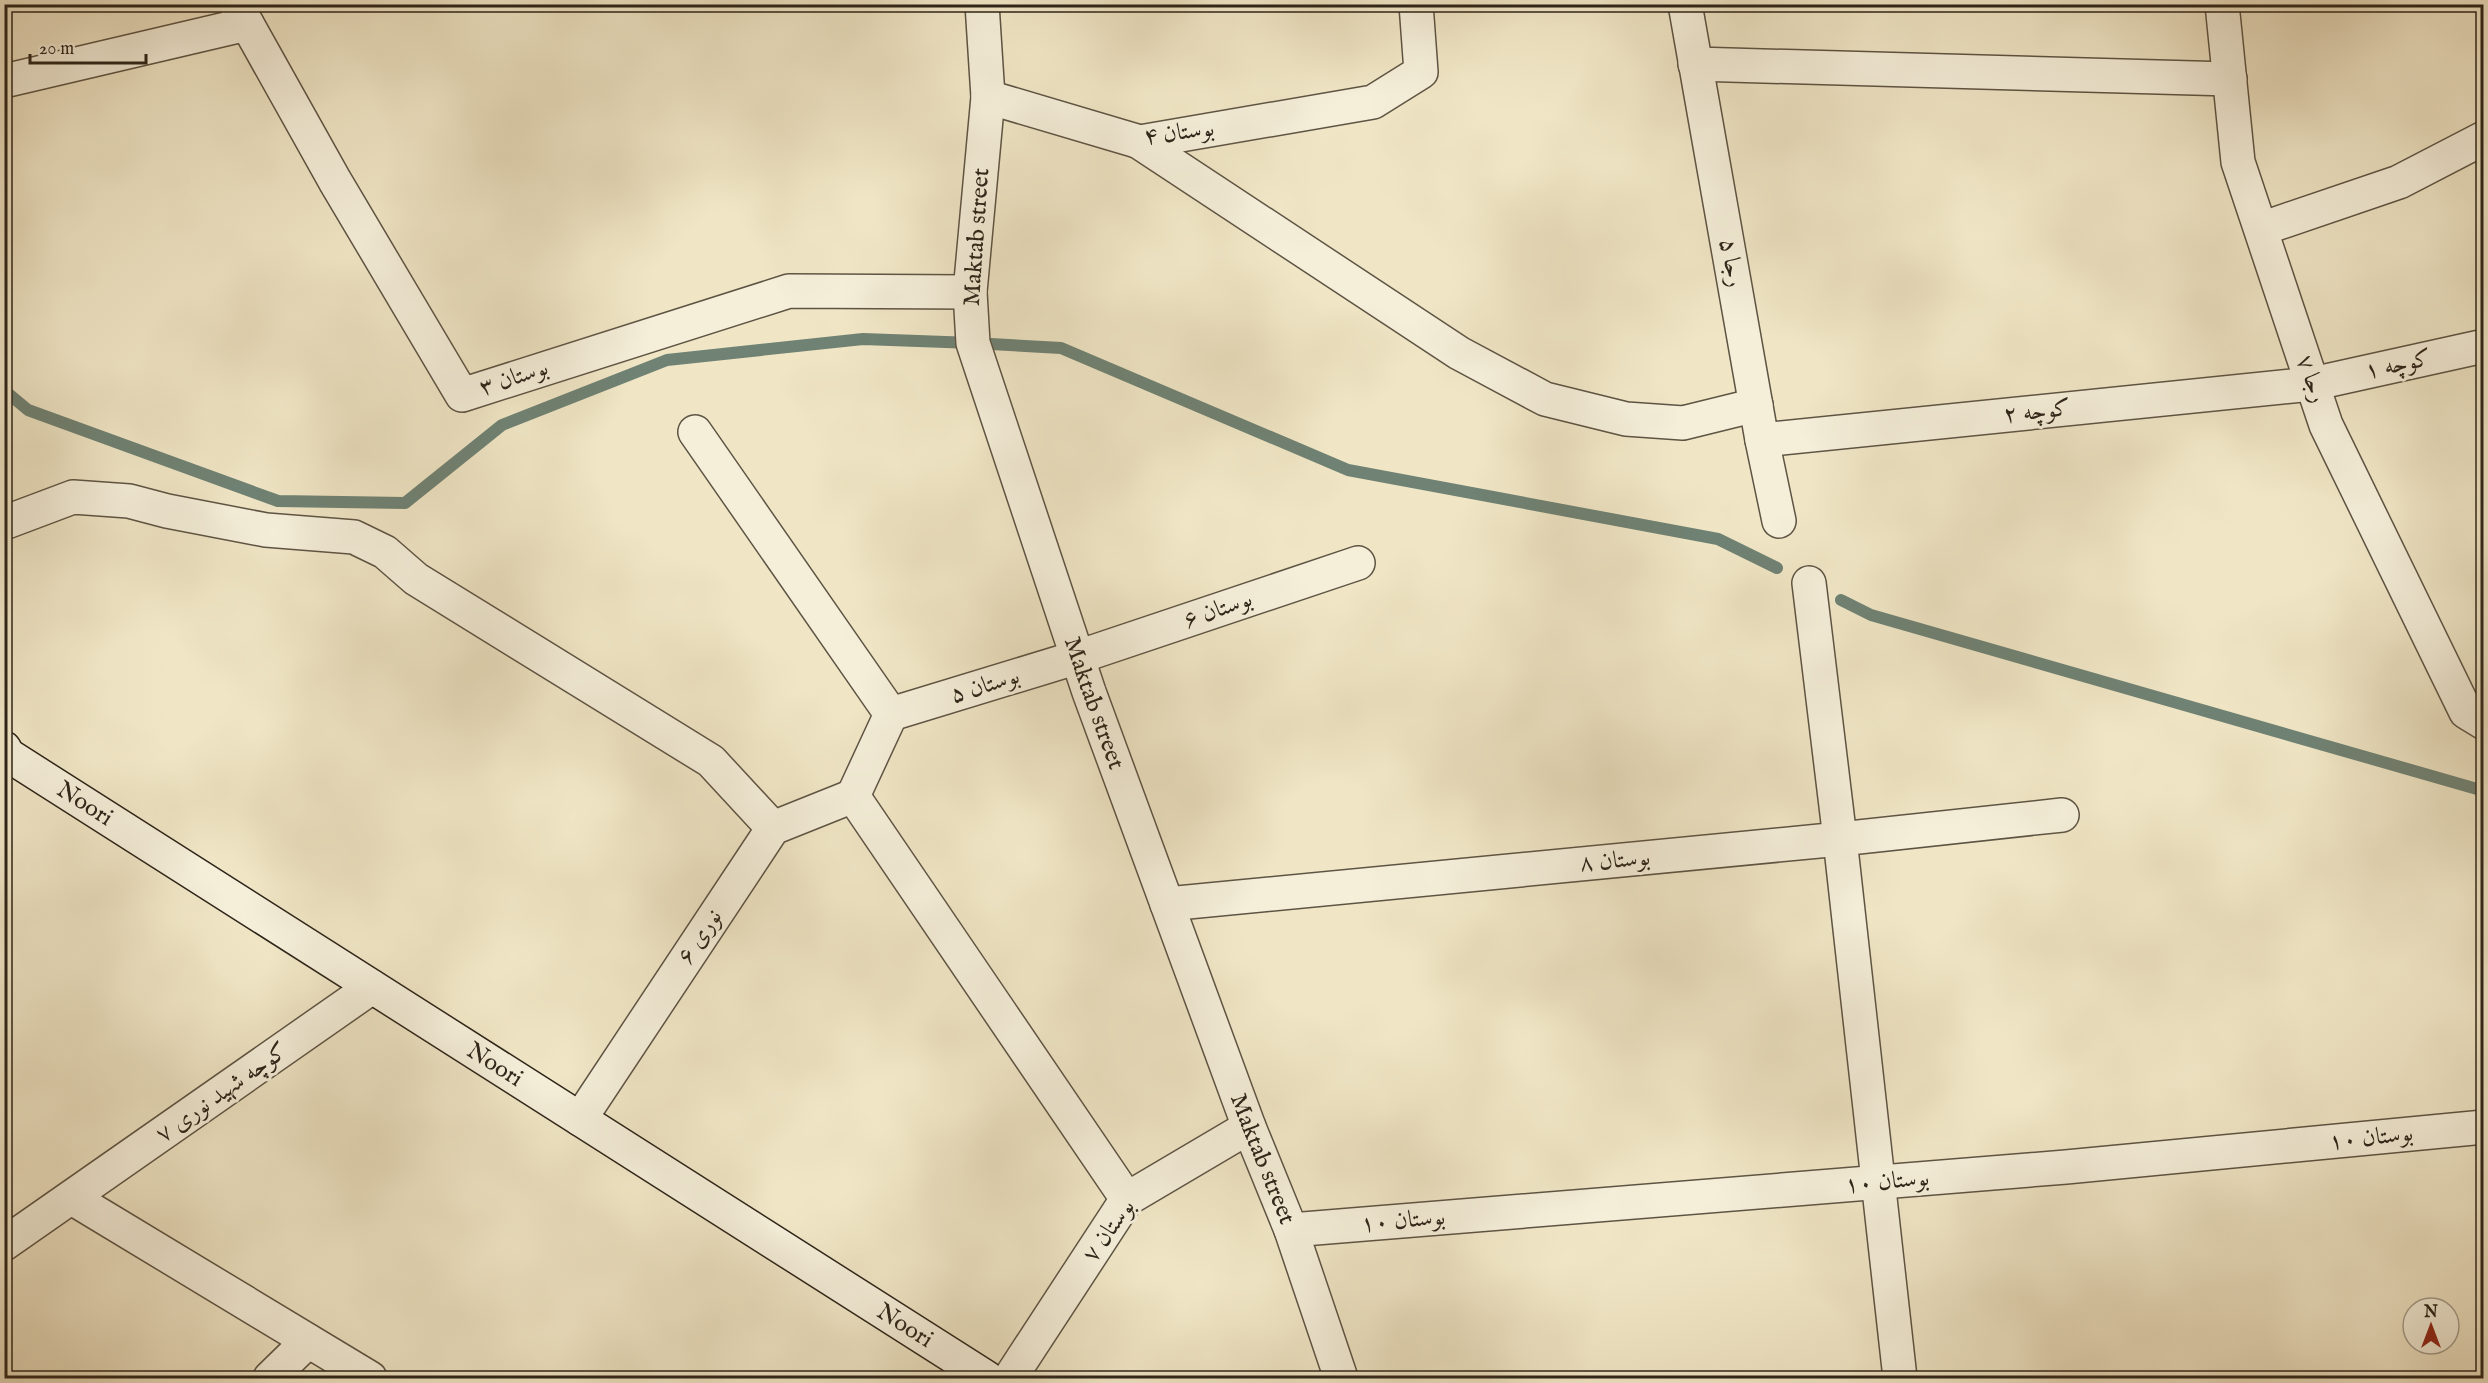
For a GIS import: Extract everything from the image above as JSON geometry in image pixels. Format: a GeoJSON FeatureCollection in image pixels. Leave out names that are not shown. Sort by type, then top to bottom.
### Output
{"type":"FeatureCollection","features":[{"type":"Feature","properties":{"kind":"street","name":"Maktab street"},"geometry":{"type":"LineString","coordinates":[[982,4],[988,97],[970,292],[973,343],[1078,657],[1249,1127],[1291,1230],[1341,1378]]}},
{"type":"Feature","properties":{"kind":"street","name":"بوستان ۴"},"geometry":{"type":"LineString","coordinates":[[988,97],[1139,142],[1373,102],[1421,72],[1416,4]]}},
{"type":"Feature","properties":{"kind":"street","name":"رجا ۵"},"geometry":{"type":"LineString","coordinates":[[1685,4],[1762,440],[1779,521]]}},
{"type":"Feature","properties":{"kind":"street","name":"رجا ۷"},"geometry":{"type":"LineString","coordinates":[[2222,4],[2238,162],[2326,425],[2466,712],[2484,723]]}},
{"type":"Feature","properties":{"kind":"street"},"geometry":{"type":"LineString","coordinates":[[4,81],[241,14]]}},
{"type":"Feature","properties":{"kind":"street","name":"بوستان ۳"},"geometry":{"type":"LineString","coordinates":[[241,14],[335,181],[462,395],[789,291],[970,292]]}},
{"type":"Feature","properties":{"kind":"street"},"geometry":{"type":"LineString","coordinates":[[1695,64],[2230,79]]}},
{"type":"Feature","properties":{"kind":"street"},"geometry":{"type":"LineString","coordinates":[[2261,229],[2399,182],[2484,138]]}},
{"type":"Feature","properties":{"kind":"street"},"geometry":{"type":"LineString","coordinates":[[1139,142],[1459,353],[1545,399],[1626,420],[1683,423],[1756,405]]}},
{"type":"Feature","properties":{"kind":"street","name":"کوچه ۱"},"geometry":{"type":"LineString","coordinates":[[2313,384],[2484,346]]}},
{"type":"Feature","properties":{"kind":"street","name":"کوچه ۲"},"geometry":{"type":"LineString","coordinates":[[1762,440],[2313,384]]}},
{"type":"Feature","properties":{"kind":"street"},"geometry":{"type":"LineString","coordinates":[[4,524],[73,498],[129,501],[167,511],[266,530],[354,537],[385,552],[416,579],[711,761],[773,828],[853,796],[891,714],[695,432]]}},
{"type":"Feature","properties":{"kind":"street","name":"بوستان ۶"},"geometry":{"type":"LineString","coordinates":[[1078,657],[1358,563]]}},
{"type":"Feature","properties":{"kind":"street"},"geometry":{"type":"LineString","coordinates":[[1809,583],[1900,1378]]}},
{"type":"Feature","properties":{"kind":"street","name":"بوستان ۵"},"geometry":{"type":"LineString","coordinates":[[891,714],[1078,657]]}},
{"type":"Feature","properties":{"kind":"street","name":"Noori"},"geometry":{"type":"LineString","coordinates":[[4,748],[8,755],[987,1378]]}},
{"type":"Feature","properties":{"kind":"street"},"geometry":{"type":"LineString","coordinates":[[853,796],[1126,1199]]}},
{"type":"Feature","properties":{"kind":"street","name":"بوستان ۸"},"geometry":{"type":"LineString","coordinates":[[1167,904],[1840,839],[2062,815]]}},
{"type":"Feature","properties":{"kind":"street","name":"نوری ۶"},"geometry":{"type":"LineString","coordinates":[[580,1119],[773,828]]}},
{"type":"Feature","properties":{"kind":"street","name":"کوچه شهید نوری ۷"},"geometry":{"type":"LineString","coordinates":[[4,1244],[372,987]]}},
{"type":"Feature","properties":{"kind":"street","name":"بوستان ۷"},"geometry":{"type":"LineString","coordinates":[[1010,1378],[1126,1199],[1249,1127]]}},
{"type":"Feature","properties":{"kind":"street","name":"بوستان ۱۰"},"geometry":{"type":"LineString","coordinates":[[1291,1230],[2078,1166],[2484,1127]]}},
{"type":"Feature","properties":{"kind":"street"},"geometry":{"type":"LineString","coordinates":[[72,1198],[369,1378]]}},
{"type":"Feature","properties":{"kind":"street"},"geometry":{"type":"LineString","coordinates":[[270,1378],[308,1341]]}},
{"type":"Feature","properties":{"kind":"waterway"},"geometry":{"type":"LineString","coordinates":[[4,390],[28,410],[278,501],[405,503],[502,425],[667,360],[863,339],[1061,348],[1348,470],[1718,539],[1777,568]]}},
{"type":"Feature","properties":{"kind":"waterway"},"geometry":{"type":"LineString","coordinates":[[1841,600],[1871,615],[2484,791]]}}]}
